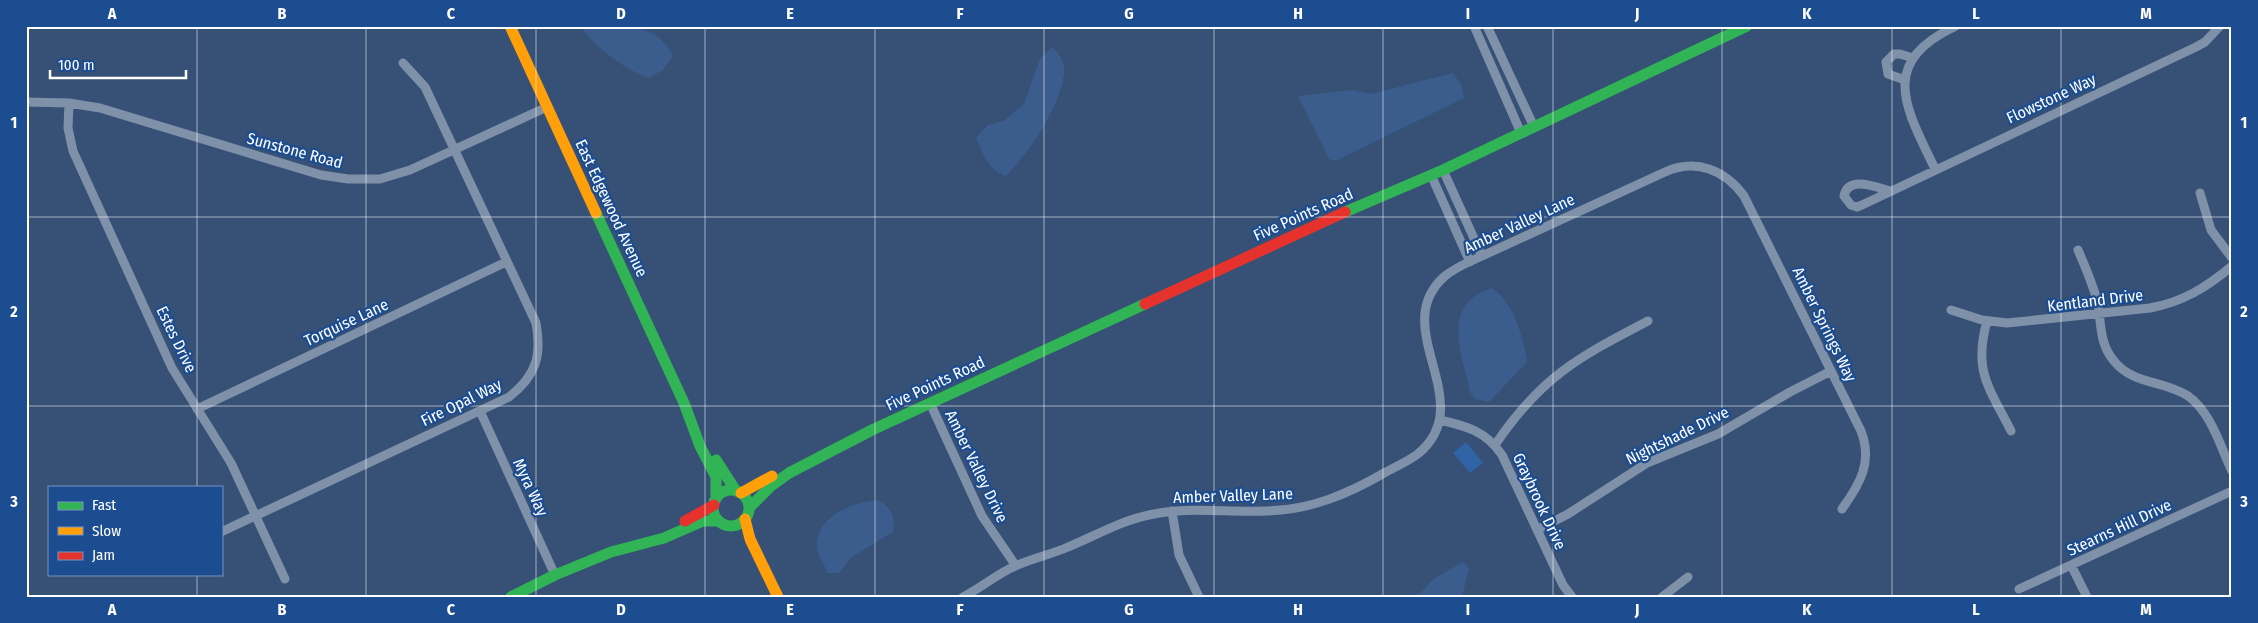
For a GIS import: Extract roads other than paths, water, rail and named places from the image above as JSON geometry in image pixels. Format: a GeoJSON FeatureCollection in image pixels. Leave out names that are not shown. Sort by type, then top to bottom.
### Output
{"type":"FeatureCollection","features":[{"type":"Feature","properties":{"kind":"street","name":"East Edgewood Avenue"},"geometry":{"type":"LineString","coordinates":[[510,26],[684,403],[716,462],[739,492]]}},
{"type":"Feature","properties":{"kind":"street"},"geometry":{"type":"LineString","coordinates":[[1474,26],[1521,133]]}},
{"type":"Feature","properties":{"kind":"street"},"geometry":{"type":"LineString","coordinates":[[1487,26],[1534,127]]}},
{"type":"Feature","properties":{"kind":"street","name":"Five Points Road"},"geometry":{"type":"LineString","coordinates":[[872,430],[1320,223],[1443,170],[1748,26]]}},
{"type":"Feature","properties":{"kind":"street"},"geometry":{"type":"LineString","coordinates":[[1935,169],[1909,114],[1905,97],[1905,80],[1913,58],[1926,44],[1956,26]]}},
{"type":"Feature","properties":{"kind":"street","name":"Flowstone Way"},"geometry":{"type":"LineString","coordinates":[[1890,191],[2196,47],[2205,42],[2220,26]]}},
{"type":"Feature","properties":{"kind":"street"},"geometry":{"type":"LineString","coordinates":[[1905,80],[1888,74],[1886,62],[1894,54],[1913,58]]}},
{"type":"Feature","properties":{"kind":"street","name":"Fire Opal Way"},"geometry":{"type":"LineString","coordinates":[[222,532],[508,397],[528,380],[537,362],[539,341],[536,323],[425,88],[403,63]]}},
{"type":"Feature","properties":{"kind":"street","name":"Sunstone Road"},"geometry":{"type":"LineString","coordinates":[[26,102],[70,103],[100,108],[321,175],[348,180],[380,179],[410,170],[547,107]]}},
{"type":"Feature","properties":{"kind":"street","name":"Estes Drive"},"geometry":{"type":"LineString","coordinates":[[70,103],[68,128],[73,152],[172,368],[231,462],[285,579]]}},
{"type":"Feature","properties":{"kind":"street","name":"Amber Valley Lane"},"geometry":{"type":"LineString","coordinates":[[963,597],[1016,566],[1067,548],[1130,520],[1172,511],[1280,511],[1329,500],[1356,489],[1418,454],[1433,437],[1440,420],[1441,397],[1426,338],[1425,312],[1430,296],[1440,281],[1452,271],[1482,256],[1669,170],[1691,166],[1709,168]]}},
{"type":"Feature","properties":{"kind":"street","name":"Amber Springs Way"},"geometry":{"type":"LineString","coordinates":[[1709,168],[1732,180],[1744,196],[1862,431],[1866,451],[1862,479],[1842,509]]}},
{"type":"Feature","properties":{"kind":"street"},"geometry":{"type":"LineString","coordinates":[[1443,170],[1482,256]]}},
{"type":"Feature","properties":{"kind":"street"},"geometry":{"type":"LineString","coordinates":[[1431,175],[1470,262]]}},
{"type":"Feature","properties":{"kind":"street"},"geometry":{"type":"LineString","coordinates":[[2200,193],[2211,230],[2232,258]]}},
{"type":"Feature","properties":{"kind":"street"},"geometry":{"type":"LineString","coordinates":[[2078,250],[2094,289],[2104,344],[2113,360],[2124,371],[2136,378],[2177,390],[2196,403],[2206,416],[2232,471]]}},
{"type":"Feature","properties":{"kind":"street","name":"Torquise Lane"},"geometry":{"type":"LineString","coordinates":[[197,409],[506,262]]}},
{"type":"Feature","properties":{"kind":"street","name":"Kentland Drive"},"geometry":{"type":"LineString","coordinates":[[1951,310],[1987,321],[2019,323],[2150,308],[2170,304],[2203,288],[2232,266]]}},
{"type":"Feature","properties":{"kind":"street"},"geometry":{"type":"LineString","coordinates":[[1495,445],[1523,406],[1550,379],[1586,354],[1648,321]]}},
{"type":"Feature","properties":{"kind":"street"},"geometry":{"type":"LineString","coordinates":[[1987,321],[1980,352],[1982,368],[2011,431]]}},
{"type":"Feature","properties":{"kind":"street","name":"Nightshade Drive"},"geometry":{"type":"LineString","coordinates":[[1537,530],[1568,514],[1647,463],[1718,434],[1790,392],[1832,371]]}},
{"type":"Feature","properties":{"kind":"street","name":"East Edgewood Avenue"},"geometry":{"type":"LineString","coordinates":[[684,403],[700,446],[716,477],[715,502]]}},
{"type":"Feature","properties":{"kind":"street","name":"Amber Valley Drive"},"geometry":{"type":"LineString","coordinates":[[930,403],[982,516],[1016,566]]}},
{"type":"Feature","properties":{"kind":"street","name":"Myra Way"},"geometry":{"type":"LineString","coordinates":[[480,411],[556,575]]}},
{"type":"Feature","properties":{"kind":"street","name":"Graybrook Drive"},"geometry":{"type":"LineString","coordinates":[[1440,420],[1477,430],[1495,445],[1502,455],[1563,585],[1572,597]]}},
{"type":"Feature","properties":{"kind":"street"},"geometry":{"type":"LineString","coordinates":[[511,597],[608,548],[675,526],[715,502],[724,491],[739,492],[763,483],[794,461],[811,452],[872,430]]}},
{"type":"Feature","properties":{"kind":"street"},"geometry":{"type":"LineString","coordinates":[[556,575],[611,552],[672,535],[699,522],[724,523],[735,526],[771,486],[789,473],[872,430]]}},
{"type":"Feature","properties":{"kind":"street","name":"Stearns Hill Drive"},"geometry":{"type":"LineString","coordinates":[[2019,589],[2232,491]]}},
{"type":"Feature","properties":{"kind":"street"},"geometry":{"type":"LineString","coordinates":[[739,492],[746,497],[749,537],[778,597]]}},
{"type":"Feature","properties":{"kind":"street"},"geometry":{"type":"LineString","coordinates":[[715,502],[714,511],[739,536],[774,597]]}},
{"type":"Feature","properties":{"kind":"street"},"geometry":{"type":"LineString","coordinates":[[1172,511],[1179,555],[1199,597]]}},
{"type":"Feature","properties":{"kind":"street"},"geometry":{"type":"LineString","coordinates":[[2071,565],[2087,597]]}},
{"type":"Feature","properties":{"kind":"street"},"geometry":{"type":"LineString","coordinates":[[1662,597],[1688,577]]}}]}
